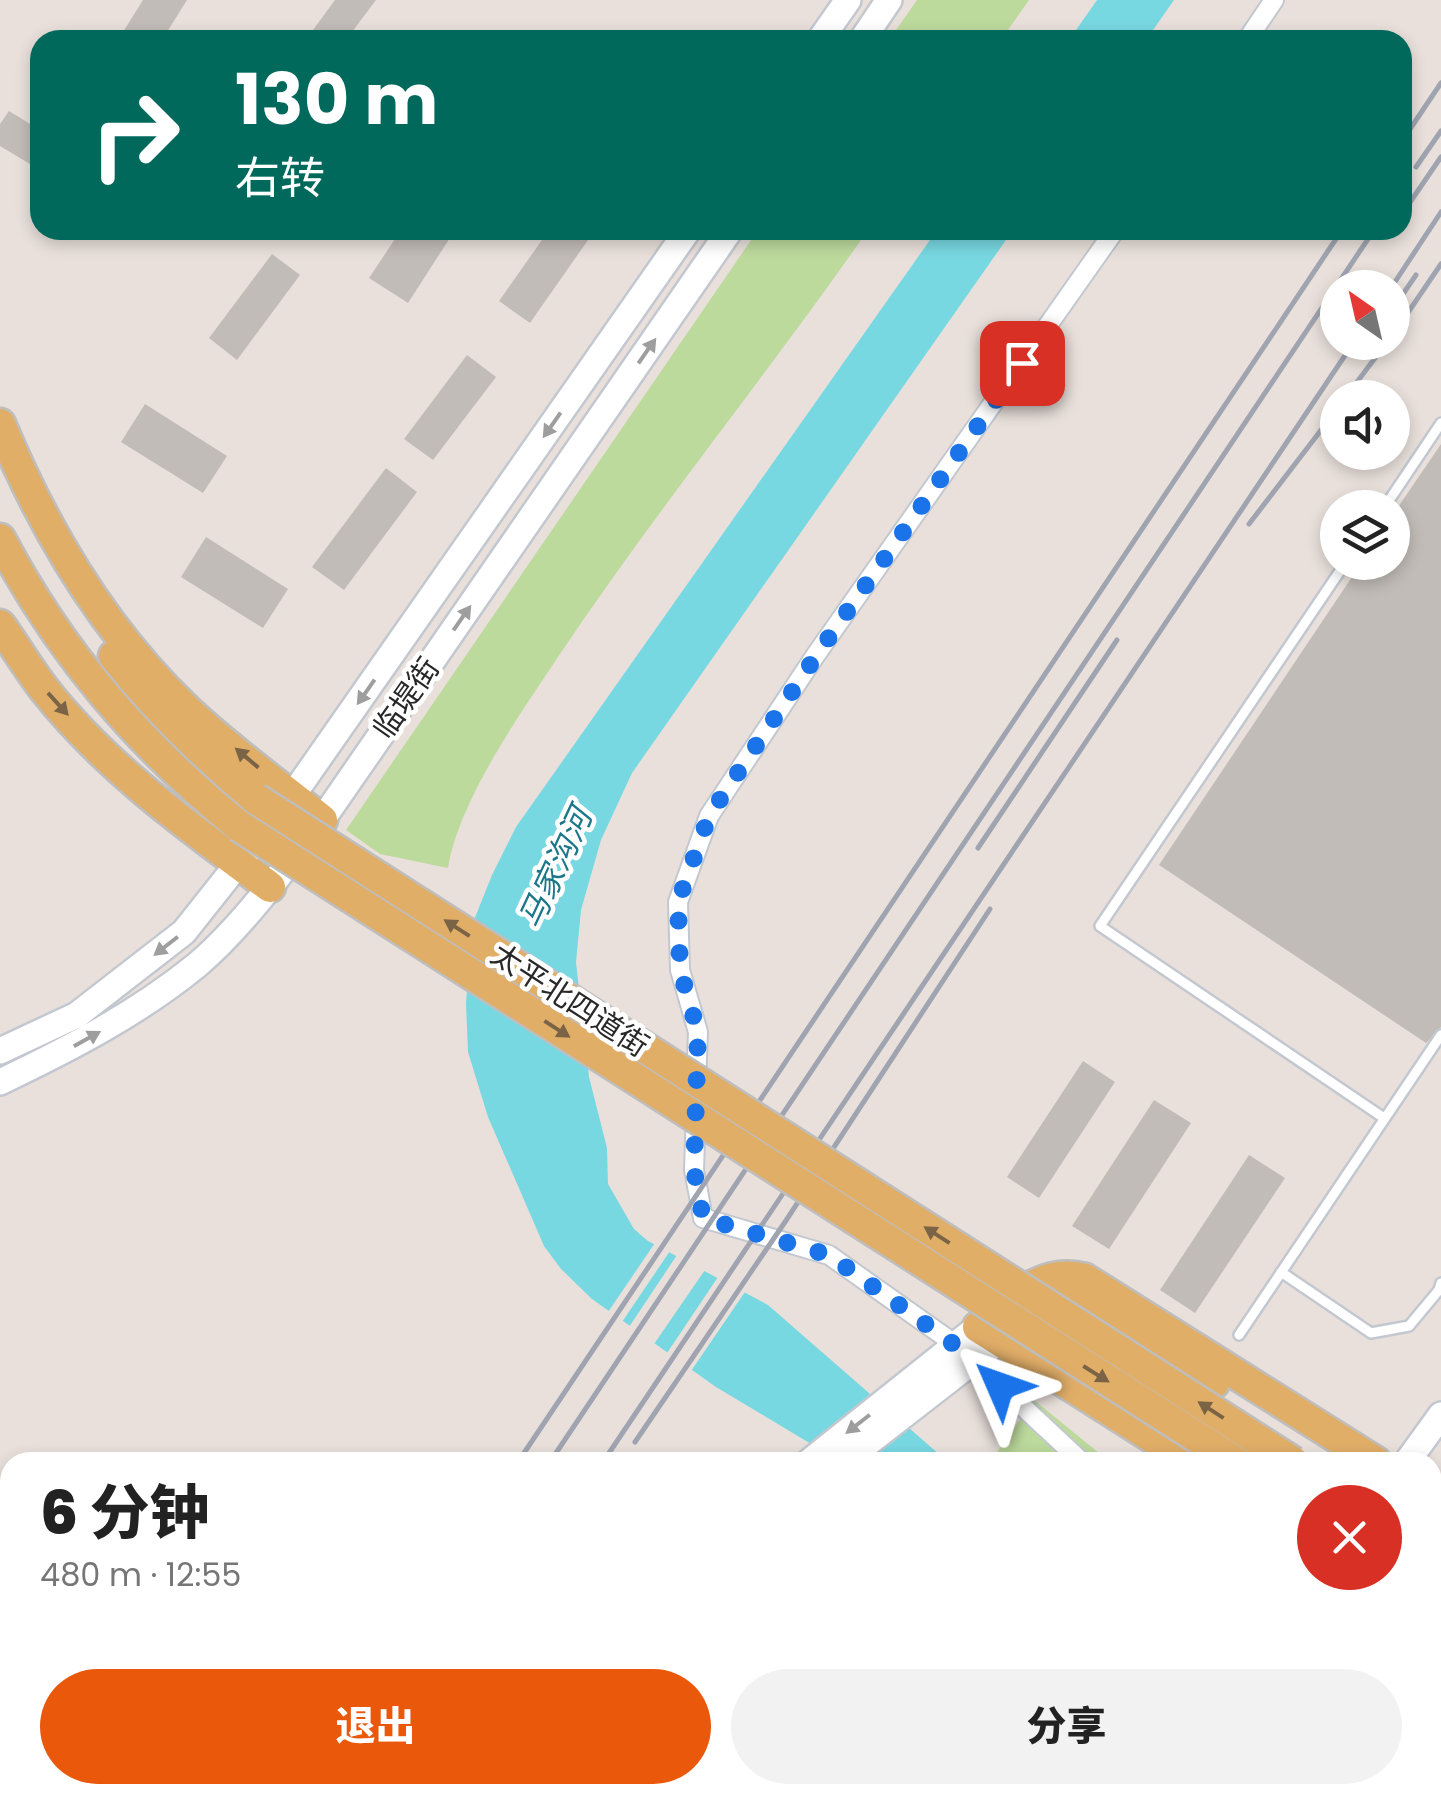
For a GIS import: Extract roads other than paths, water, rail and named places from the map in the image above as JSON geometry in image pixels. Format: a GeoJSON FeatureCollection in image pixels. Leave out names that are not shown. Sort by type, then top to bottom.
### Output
{"type":"FeatureCollection","features":[{"type":"Feature","properties":{"kind":"main road"},"geometry":{"type":"LineString","coordinates":[[0,424],[22,478],[62,554],[117,632],[186,708],[322,820]]}},
{"type":"Feature","properties":{"kind":"main road","name":"太平北四道街"},"geometry":{"type":"LineString","coordinates":[[0,464],[55,572],[109,649],[181,732],[256,799],[1277,1452]]}},
{"type":"Feature","properties":{"kind":"main road","name":"太平北四道街"},"geometry":{"type":"LineString","coordinates":[[0,539],[28,591],[87,677],[148,745],[239,826],[1220,1452]]}},
{"type":"Feature","properties":{"kind":"main road"},"geometry":{"type":"LineString","coordinates":[[0,625],[45,690],[85,734],[176,816],[270,887]]}},
{"type":"Feature","properties":{"kind":"main road"},"geometry":{"type":"LineString","coordinates":[[976,1343],[1040,1280],[1062,1274],[1085,1279],[1360,1452]]}},
{"type":"Feature","properties":{"kind":"main road"},"geometry":{"type":"LineString","coordinates":[[976,1343],[1038,1312],[1069,1304],[1085,1306],[1327,1452]]}},
{"type":"Feature","properties":{"kind":"main road"},"geometry":{"type":"LineString","coordinates":[[976,1343],[1173,1452]]}},
{"type":"Feature","properties":{"kind":"street"},"geometry":{"type":"LineString","coordinates":[[827,30],[848,0]]}},
{"type":"Feature","properties":{"kind":"street"},"geometry":{"type":"LineString","coordinates":[[869,30],[889,0]]}},
{"type":"Feature","properties":{"kind":"street"},"geometry":{"type":"LineString","coordinates":[[1254,30],[1274,0]]}},
{"type":"Feature","properties":{"kind":"street","name":"临堤街"},"geometry":{"type":"LineString","coordinates":[[0,1050],[77,1015],[184,932],[293,797],[681,240]]}},
{"type":"Feature","properties":{"kind":"street","name":"临堤街"},"geometry":{"type":"LineString","coordinates":[[0,1082],[93,1038],[198,964],[270,887],[322,820],[723,240]]}},
{"type":"Feature","properties":{"kind":"street"},"geometry":{"type":"LineString","coordinates":[[1073,1452],[976,1343],[829,1255],[703,1218],[694,1170],[698,1032],[680,970],[678,902],[709,816],[816,656],[1108,240]]}},
{"type":"Feature","properties":{"kind":"street"},"geometry":{"type":"LineString","coordinates":[[853,1452],[913,1394],[976,1343]]}},
{"type":"Feature","properties":{"kind":"street"},"geometry":{"type":"LineString","coordinates":[[824,1452],[913,1394]]}},
{"type":"Feature","properties":{"kind":"street"},"geometry":{"type":"LineString","coordinates":[[1414,1452],[1441,1415]]}},
{"type":"Feature","properties":{"kind":"lane"},"geometry":{"type":"LineString","coordinates":[[1396,490],[1441,423]]}},
{"type":"Feature","properties":{"kind":"lane"},"geometry":{"type":"LineString","coordinates":[[1334,580],[1100,926],[1384,1118]]}},
{"type":"Feature","properties":{"kind":"lane"},"geometry":{"type":"LineString","coordinates":[[1239,1334],[1441,1034]]}},
{"type":"Feature","properties":{"kind":"lane"},"geometry":{"type":"LineString","coordinates":[[1281,1272],[1371,1333],[1409,1326],[1441,1284]]}},
{"type":"Feature","properties":{"kind":"water"},"geometry":{"type":"Polygon","coordinates":[[[1097,0],[1174,0],[1153,30],[1076,30],[1097,0]]]}},
{"type":"Feature","properties":{"kind":"water","name":"马家沟河"},"geometry":{"type":"Polygon","coordinates":[[[930,240],[1006,240],[632,773],[601,840],[581,910],[576,962],[589,1077],[607,1148],[608,1184],[634,1229],[648,1241],[768,1305],[937,1452],[824,1452],[716,1387],[592,1299],[544,1246],[488,1117],[468,1052],[466,1004],[472,925],[516,827],[930,240]]]}},
{"type":"Feature","properties":{"kind":"railway"},"geometry":{"type":"LineString","coordinates":[[1412,126],[1441,83]]}},
{"type":"Feature","properties":{"kind":"railway"},"geometry":{"type":"LineString","coordinates":[[1416,167],[1441,131]]}},
{"type":"Feature","properties":{"kind":"railway"},"geometry":{"type":"LineString","coordinates":[[1412,199],[1441,157]]}},
{"type":"Feature","properties":{"kind":"railway"},"geometry":{"type":"LineString","coordinates":[[1403,270],[1441,212]]}},
{"type":"Feature","properties":{"kind":"railway"},"geometry":{"type":"LineString","coordinates":[[525,1452],[1335,240]]}},
{"type":"Feature","properties":{"kind":"railway"},"geometry":{"type":"LineString","coordinates":[[557,1452],[1367,240]]}},
{"type":"Feature","properties":{"kind":"railway"},"geometry":{"type":"LineString","coordinates":[[1410,310],[1441,264]]}},
{"type":"Feature","properties":{"kind":"railway"},"geometry":{"type":"LineString","coordinates":[[1410,284],[1416,275]]}},
{"type":"Feature","properties":{"kind":"railway"},"geometry":{"type":"LineString","coordinates":[[610,1452],[1342,360]]}},
{"type":"Feature","properties":{"kind":"railway"},"geometry":{"type":"LineString","coordinates":[[1358,380],[1374,360]]}},
{"type":"Feature","properties":{"kind":"railway"},"geometry":{"type":"LineString","coordinates":[[1249,524],[1320,431]]}},
{"type":"Feature","properties":{"kind":"railway"},"geometry":{"type":"LineString","coordinates":[[978,848],[1117,640]]}},
{"type":"Feature","properties":{"kind":"railway"},"geometry":{"type":"LineString","coordinates":[[635,1442],[990,909]]}}]}
